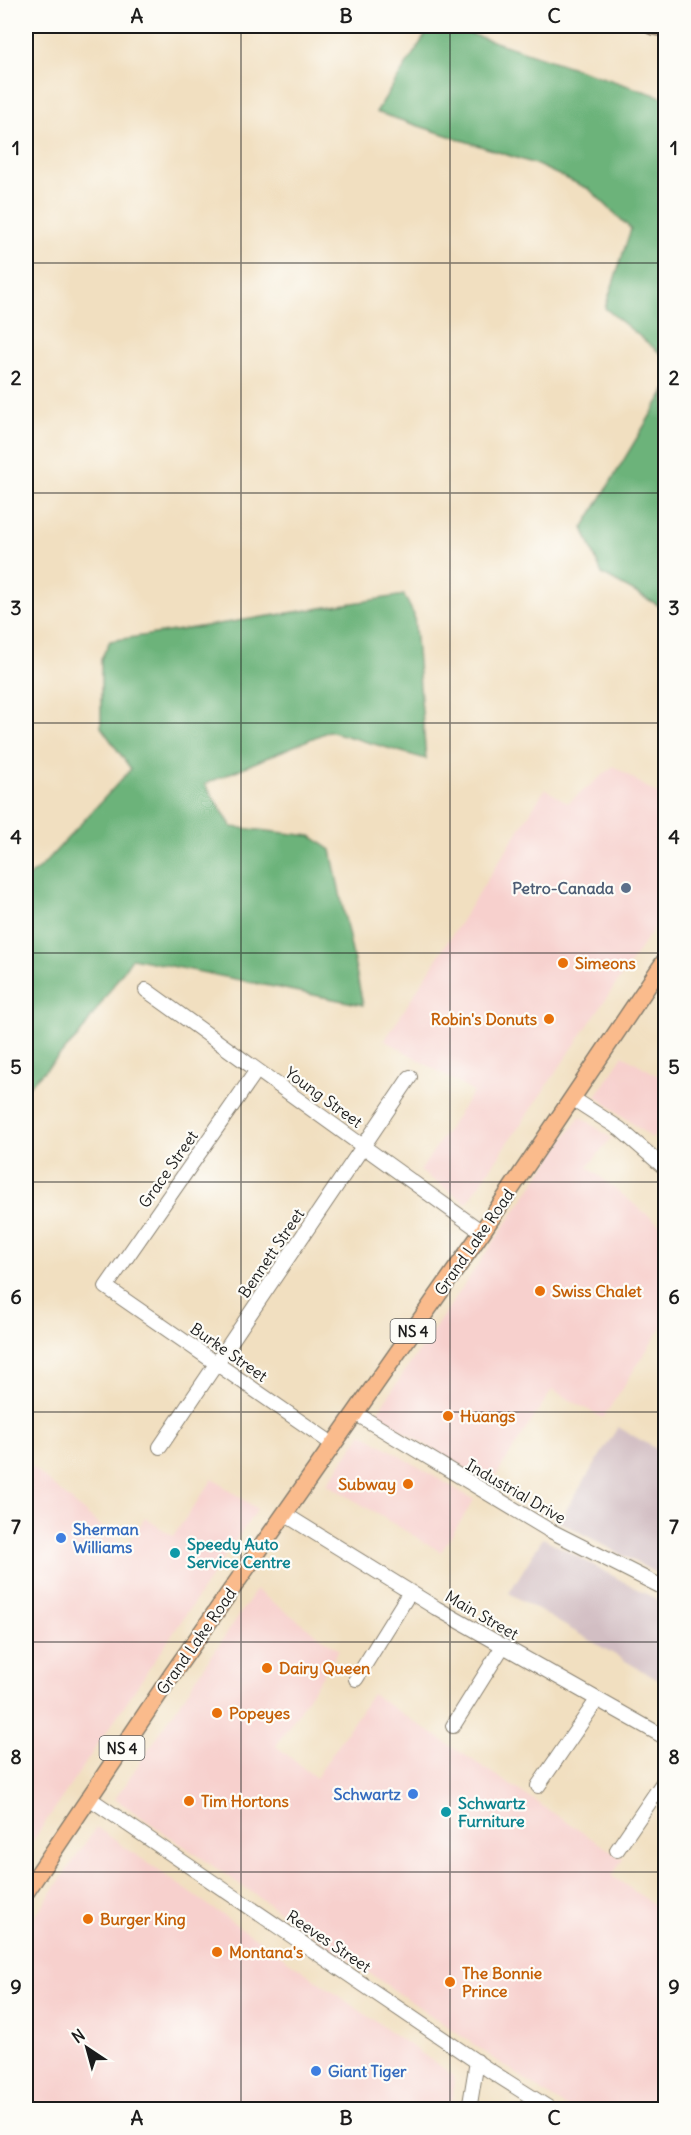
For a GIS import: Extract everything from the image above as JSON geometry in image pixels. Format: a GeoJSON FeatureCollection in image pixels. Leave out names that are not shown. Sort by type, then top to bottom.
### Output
{"type":"FeatureCollection","features":[{"type":"Feature","properties":{"kind":"main road"},"geometry":{"type":"LineString","coordinates":[[652,26],[666,28]]}},
{"type":"Feature","properties":{"kind":"main road","name":"Grand Lake Road"},"geometry":{"type":"LineString","coordinates":[[89,1798],[155,1699],[482,1232],[666,959]]}},
{"type":"Feature","properties":{"kind":"main road","name":"NS 4"},"geometry":{"type":"LineString","coordinates":[[26,1892],[89,1798]]}},
{"type":"Feature","properties":{"kind":"street","name":"Young Street"},"geometry":{"type":"LineString","coordinates":[[146,990],[482,1232]]}},
{"type":"Feature","properties":{"kind":"street","name":"Grace Street"},"geometry":{"type":"LineString","coordinates":[[106,1287],[257,1070]]}},
{"type":"Feature","properties":{"kind":"street","name":"Bennett Street"},"geometry":{"type":"LineString","coordinates":[[160,1447],[410,1077]]}},
{"type":"Feature","properties":{"kind":"street"},"geometry":{"type":"LineString","coordinates":[[572,1098],[620,1129],[666,1169]]}},
{"type":"Feature","properties":{"kind":"street","name":"Burke Street"},"geometry":{"type":"LineString","coordinates":[[106,1287],[334,1445]]}},
{"type":"Feature","properties":{"kind":"street","name":"Industrial Drive"},"geometry":{"type":"LineString","coordinates":[[355,1413],[547,1529],[666,1589]]}},
{"type":"Feature","properties":{"kind":"street","name":"Main Street"},"geometry":{"type":"LineString","coordinates":[[286,1515],[410,1592],[666,1738]]}},
{"type":"Feature","properties":{"kind":"street"},"geometry":{"type":"LineString","coordinates":[[356,1679],[410,1592]]}},
{"type":"Feature","properties":{"kind":"street"},"geometry":{"type":"LineString","coordinates":[[453,1726],[503,1646]]}},
{"type":"Feature","properties":{"kind":"street"},"geometry":{"type":"LineString","coordinates":[[538,1786],[597,1700]]}},
{"type":"Feature","properties":{"kind":"street"},"geometry":{"type":"LineString","coordinates":[[617,1850],[666,1778]]}},
{"type":"Feature","properties":{"kind":"street","name":"Reeves Street"},"geometry":{"type":"LineString","coordinates":[[89,1798],[477,2061],[552,2109]]}},
{"type":"Feature","properties":{"kind":"street"},"geometry":{"type":"LineString","coordinates":[[470,2109],[477,2061]]}},
{"type":"Feature","properties":{"kind":"shaded area"},"geometry":{"type":"Polygon","coordinates":[[[614,766],[665,799],[665,912],[467,1203],[420,1171],[473,1092],[385,1040],[545,789],[568,803],[614,766]]]}},
{"type":"Feature","properties":{"kind":"shaded area"},"geometry":{"type":"Polygon","coordinates":[[[623,1055],[665,1080],[665,1120],[653,1139],[596,1096],[623,1055]]]}},
{"type":"Feature","properties":{"kind":"shaded area"},"geometry":{"type":"Polygon","coordinates":[[[580,1116],[611,1138],[588,1167],[665,1229],[665,1322],[603,1418],[552,1390],[491,1483],[375,1415],[580,1116]]]}},
{"type":"Feature","properties":{"kind":"shaded area"},"geometry":{"type":"Polygon","coordinates":[[[618,1427],[665,1454],[665,1578],[559,1521],[618,1427]]]}},
{"type":"Feature","properties":{"kind":"shaded area"},"geometry":{"type":"Polygon","coordinates":[[[362,1433],[474,1500],[441,1552],[327,1484],[362,1433]]]}},
{"type":"Feature","properties":{"kind":"shaded area"},"geometry":{"type":"Polygon","coordinates":[[[26,1462],[125,1547],[145,1518],[173,1536],[213,1479],[257,1509],[26,1851],[26,1462]]]}},
{"type":"Feature","properties":{"kind":"shaded area"},"geometry":{"type":"Polygon","coordinates":[[[543,1538],[665,1604],[665,1684],[509,1593],[543,1538]]]}},
{"type":"Feature","properties":{"kind":"shaded area"},"geometry":{"type":"Polygon","coordinates":[[[256,1590],[339,1650],[276,1746],[316,1778],[372,1694],[623,1859],[612,1876],[665,1912],[665,2109],[568,2109],[115,1799],[256,1590]]]}},
{"type":"Feature","properties":{"kind":"shaded area"},"geometry":{"type":"Polygon","coordinates":[[[96,1827],[454,2076],[452,2109],[26,2109],[26,1930],[96,1827]]]}},
{"type":"Feature","properties":{"kind":"green space"},"geometry":{"type":"Polygon","coordinates":[[[431,26],[447,26],[665,98],[665,357],[605,308],[631,229],[589,189],[535,164],[376,112],[431,26]]]}},
{"type":"Feature","properties":{"kind":"green space"},"geometry":{"type":"Polygon","coordinates":[[[665,391],[665,609],[602,574],[583,528],[665,391]]]}},
{"type":"Feature","properties":{"kind":"green space"},"geometry":{"type":"Polygon","coordinates":[[[404,595],[414,615],[426,759],[329,731],[205,784],[232,827],[311,836],[331,850],[363,1005],[132,958],[78,1037],[26,1089],[26,879],[43,865],[131,769],[101,727],[101,659],[110,641],[404,595]]]}},
{"type":"Feature","properties":{"kind":"place","name":"Petro-Canada"},"geometry":{"type":"Point","coordinates":[626,888]}},
{"type":"Feature","properties":{"kind":"place","name":"Simeons"},"geometry":{"type":"Point","coordinates":[563,963]}},
{"type":"Feature","properties":{"kind":"place","name":"Robin's Donuts"},"geometry":{"type":"Point","coordinates":[549,1019]}},
{"type":"Feature","properties":{"kind":"place","name":"Swiss Chalet"},"geometry":{"type":"Point","coordinates":[540,1291]}},
{"type":"Feature","properties":{"kind":"place","name":"Huangs"},"geometry":{"type":"Point","coordinates":[448,1416]}},
{"type":"Feature","properties":{"kind":"place","name":"Subway"},"geometry":{"type":"Point","coordinates":[408,1484]}},
{"type":"Feature","properties":{"kind":"place","name":"Sherman Williams"},"geometry":{"type":"Point","coordinates":[61,1538]}},
{"type":"Feature","properties":{"kind":"place","name":"Speedy Auto Service Centre"},"geometry":{"type":"Point","coordinates":[175,1553]}},
{"type":"Feature","properties":{"kind":"place","name":"Dairy Queen"},"geometry":{"type":"Point","coordinates":[267,1668]}},
{"type":"Feature","properties":{"kind":"place","name":"Popeyes"},"geometry":{"type":"Point","coordinates":[217,1713]}},
{"type":"Feature","properties":{"kind":"place","name":"Schwartz"},"geometry":{"type":"Point","coordinates":[413,1794]}},
{"type":"Feature","properties":{"kind":"place","name":"Tim Hortons"},"geometry":{"type":"Point","coordinates":[189,1801]}},
{"type":"Feature","properties":{"kind":"place","name":"Schwartz Furniture"},"geometry":{"type":"Point","coordinates":[446,1812]}},
{"type":"Feature","properties":{"kind":"place","name":"Burger King"},"geometry":{"type":"Point","coordinates":[88,1919]}},
{"type":"Feature","properties":{"kind":"place","name":"Montana's"},"geometry":{"type":"Point","coordinates":[217,1952]}},
{"type":"Feature","properties":{"kind":"place","name":"The Bonnie Prince"},"geometry":{"type":"Point","coordinates":[450,1982]}},
{"type":"Feature","properties":{"kind":"place","name":"Giant Tiger"},"geometry":{"type":"Point","coordinates":[316,2071]}}]}
